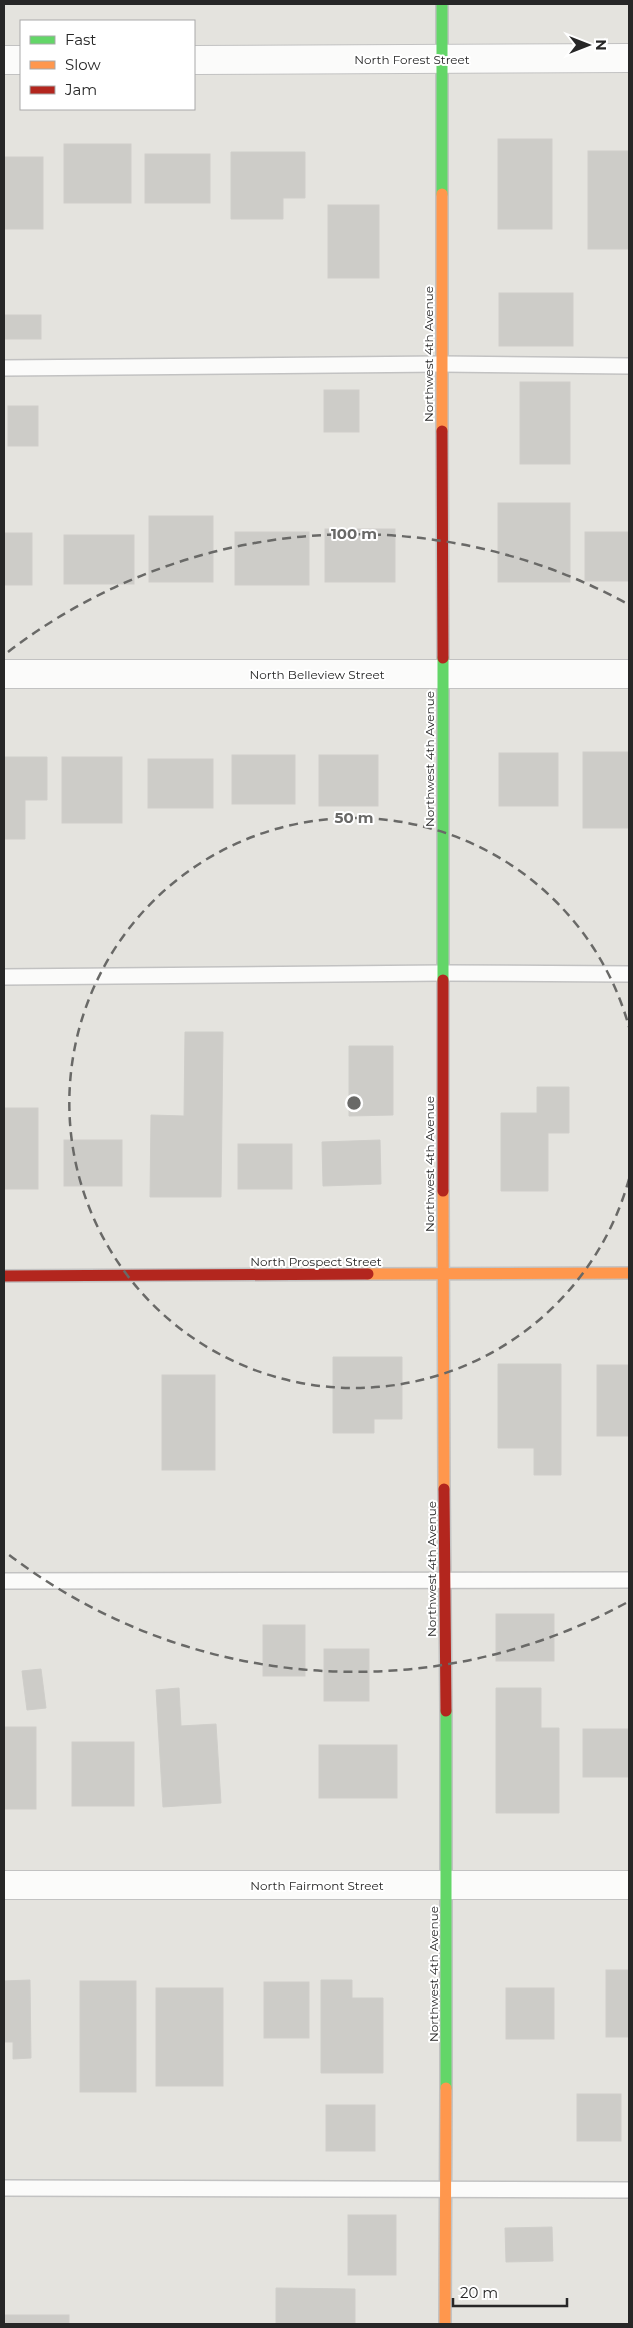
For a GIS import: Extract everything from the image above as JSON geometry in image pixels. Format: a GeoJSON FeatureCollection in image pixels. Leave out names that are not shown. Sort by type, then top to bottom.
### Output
{"type":"FeatureCollection","features":[{"type":"Feature","properties":{"kind":"street","name":"Northwest 4th Avenue"},"geometry":{"type":"LineString","coordinates":[[442,4],[443,1274],[447,1885],[446,2324]]}},
{"type":"Feature","properties":{"kind":"street","name":"North Forest Street"},"geometry":{"type":"LineString","coordinates":[[195,60],[629,58]]}},
{"type":"Feature","properties":{"kind":"street"},"geometry":{"type":"LineString","coordinates":[[4,60],[20,60]]}},
{"type":"Feature","properties":{"kind":"street","name":"North Belleview Street"},"geometry":{"type":"LineString","coordinates":[[4,674],[629,674]]}},
{"type":"Feature","properties":{"kind":"street","name":"North Prospect Street"},"geometry":{"type":"LineString","coordinates":[[4,1276],[629,1273]]}},
{"type":"Feature","properties":{"kind":"street","name":"North Fairmont Street"},"geometry":{"type":"LineString","coordinates":[[4,1885],[629,1885]]}},
{"type":"Feature","properties":{"kind":"lane"},"geometry":{"type":"LineString","coordinates":[[4,368],[442,364],[629,366]]}},
{"type":"Feature","properties":{"kind":"lane"},"geometry":{"type":"LineString","coordinates":[[4,977],[443,973],[629,974]]}},
{"type":"Feature","properties":{"kind":"lane"},"geometry":{"type":"LineString","coordinates":[[4,1581],[629,1580]]}},
{"type":"Feature","properties":{"kind":"lane"},"geometry":{"type":"LineString","coordinates":[[4,2188],[629,2190]]}},
{"type":"Feature","properties":{"kind":"building"},"geometry":{"type":"Polygon","coordinates":[[[498,139],[552,139],[552,229],[498,229],[498,139]]]}},
{"type":"Feature","properties":{"kind":"building"},"geometry":{"type":"Polygon","coordinates":[[[64,144],[131,144],[131,203],[64,203],[64,144]]]}},
{"type":"Feature","properties":{"kind":"building"},"geometry":{"type":"Polygon","coordinates":[[[588,151],[629,151],[629,249],[588,249],[588,151]]]}},
{"type":"Feature","properties":{"kind":"building"},"geometry":{"type":"Polygon","coordinates":[[[231,152],[305,152],[305,198],[283,198],[283,219],[231,219],[231,152]]]}},
{"type":"Feature","properties":{"kind":"building"},"geometry":{"type":"Polygon","coordinates":[[[145,154],[210,154],[210,203],[145,203],[145,154]]]}},
{"type":"Feature","properties":{"kind":"building"},"geometry":{"type":"Polygon","coordinates":[[[4,157],[43,157],[43,229],[4,229],[4,157]]]}},
{"type":"Feature","properties":{"kind":"building"},"geometry":{"type":"Polygon","coordinates":[[[328,205],[379,205],[379,278],[328,278],[328,205]]]}},
{"type":"Feature","properties":{"kind":"building"},"geometry":{"type":"Polygon","coordinates":[[[499,293],[573,293],[573,346],[499,346],[499,293]]]}},
{"type":"Feature","properties":{"kind":"building"},"geometry":{"type":"Polygon","coordinates":[[[4,315],[41,315],[41,339],[4,339],[4,315]]]}},
{"type":"Feature","properties":{"kind":"building"},"geometry":{"type":"Polygon","coordinates":[[[520,382],[570,382],[570,464],[520,464],[520,382]]]}},
{"type":"Feature","properties":{"kind":"building"},"geometry":{"type":"Polygon","coordinates":[[[324,390],[359,390],[359,432],[324,432],[324,390]]]}},
{"type":"Feature","properties":{"kind":"building"},"geometry":{"type":"Polygon","coordinates":[[[8,406],[38,406],[38,446],[8,446],[8,406]]]}},
{"type":"Feature","properties":{"kind":"building"},"geometry":{"type":"Polygon","coordinates":[[[498,503],[570,503],[570,582],[498,582],[498,503]]]}},
{"type":"Feature","properties":{"kind":"building"},"geometry":{"type":"Polygon","coordinates":[[[149,516],[213,516],[213,582],[149,582],[149,516]]]}},
{"type":"Feature","properties":{"kind":"building"},"geometry":{"type":"Polygon","coordinates":[[[325,529],[395,529],[395,582],[325,582],[325,529]]]}},
{"type":"Feature","properties":{"kind":"building"},"geometry":{"type":"Polygon","coordinates":[[[235,532],[309,532],[309,585],[235,585],[235,532]]]}},
{"type":"Feature","properties":{"kind":"building"},"geometry":{"type":"Polygon","coordinates":[[[585,532],[629,532],[629,581],[585,581],[585,532]]]}},
{"type":"Feature","properties":{"kind":"building"},"geometry":{"type":"Polygon","coordinates":[[[4,533],[32,533],[32,585],[4,585],[4,533]]]}},
{"type":"Feature","properties":{"kind":"building"},"geometry":{"type":"Polygon","coordinates":[[[64,535],[134,535],[134,584],[64,584],[64,535]]]}},
{"type":"Feature","properties":{"kind":"building"},"geometry":{"type":"Polygon","coordinates":[[[583,752],[629,752],[629,828],[583,828],[583,752]]]}},
{"type":"Feature","properties":{"kind":"building"},"geometry":{"type":"Polygon","coordinates":[[[499,753],[558,753],[558,806],[499,806],[499,753]]]}},
{"type":"Feature","properties":{"kind":"building"},"geometry":{"type":"Polygon","coordinates":[[[232,755],[295,755],[295,804],[232,804],[232,755]]]}},
{"type":"Feature","properties":{"kind":"building"},"geometry":{"type":"Polygon","coordinates":[[[319,755],[378,755],[378,806],[319,806],[319,755]]]}},
{"type":"Feature","properties":{"kind":"building"},"geometry":{"type":"Polygon","coordinates":[[[4,757],[47,757],[47,800],[25,800],[25,839],[4,839],[4,757]]]}},
{"type":"Feature","properties":{"kind":"building"},"geometry":{"type":"Polygon","coordinates":[[[62,757],[122,757],[122,823],[62,823],[62,757]]]}},
{"type":"Feature","properties":{"kind":"building"},"geometry":{"type":"Polygon","coordinates":[[[148,759],[213,759],[213,808],[148,808],[148,759]]]}},
{"type":"Feature","properties":{"kind":"building"},"geometry":{"type":"Polygon","coordinates":[[[185,1032],[223,1032],[221,1197],[150,1197],[151,1115],[184,1116],[185,1032]]]}},
{"type":"Feature","properties":{"kind":"building"},"geometry":{"type":"Polygon","coordinates":[[[349,1046],[393,1046],[393,1115],[349,1116],[349,1046]]]}},
{"type":"Feature","properties":{"kind":"building"},"geometry":{"type":"Polygon","coordinates":[[[537,1087],[569,1087],[569,1133],[548,1133],[548,1191],[501,1191],[501,1113],[537,1113],[537,1087]]]}},
{"type":"Feature","properties":{"kind":"building"},"geometry":{"type":"Polygon","coordinates":[[[4,1108],[38,1108],[38,1189],[4,1189],[4,1108]]]}},
{"type":"Feature","properties":{"kind":"building"},"geometry":{"type":"Polygon","coordinates":[[[64,1140],[122,1140],[122,1186],[64,1186],[64,1140]]]}},
{"type":"Feature","properties":{"kind":"building"},"geometry":{"type":"Polygon","coordinates":[[[380,1140],[381,1184],[323,1186],[322,1142],[380,1140]]]}},
{"type":"Feature","properties":{"kind":"building"},"geometry":{"type":"Polygon","coordinates":[[[238,1144],[292,1144],[292,1189],[238,1189],[238,1144]]]}},
{"type":"Feature","properties":{"kind":"building"},"geometry":{"type":"Polygon","coordinates":[[[333,1357],[402,1357],[402,1419],[374,1419],[374,1433],[333,1433],[333,1357]]]}},
{"type":"Feature","properties":{"kind":"building"},"geometry":{"type":"Polygon","coordinates":[[[498,1364],[561,1364],[561,1475],[534,1475],[534,1448],[498,1448],[498,1364]]]}},
{"type":"Feature","properties":{"kind":"building"},"geometry":{"type":"Polygon","coordinates":[[[597,1365],[629,1365],[629,1436],[597,1436],[597,1365]]]}},
{"type":"Feature","properties":{"kind":"building"},"geometry":{"type":"Polygon","coordinates":[[[162,1375],[215,1375],[215,1470],[162,1470],[162,1375]]]}},
{"type":"Feature","properties":{"kind":"building"},"geometry":{"type":"Polygon","coordinates":[[[496,1614],[554,1614],[554,1661],[496,1661],[496,1614]]]}},
{"type":"Feature","properties":{"kind":"building"},"geometry":{"type":"Polygon","coordinates":[[[263,1625],[305,1625],[305,1676],[263,1676],[263,1625]]]}},
{"type":"Feature","properties":{"kind":"building"},"geometry":{"type":"Polygon","coordinates":[[[324,1649],[369,1649],[369,1701],[324,1701],[324,1649]]]}},
{"type":"Feature","properties":{"kind":"building"},"geometry":{"type":"Polygon","coordinates":[[[41,1669],[46,1708],[27,1710],[22,1671],[41,1669]]]}},
{"type":"Feature","properties":{"kind":"building"},"geometry":{"type":"Polygon","coordinates":[[[179,1688],[181,1726],[216,1724],[221,1803],[163,1807],[156,1690],[179,1688]]]}},
{"type":"Feature","properties":{"kind":"building"},"geometry":{"type":"Polygon","coordinates":[[[496,1688],[541,1688],[541,1728],[559,1728],[559,1813],[496,1813],[496,1688]]]}},
{"type":"Feature","properties":{"kind":"building"},"geometry":{"type":"Polygon","coordinates":[[[4,1727],[36,1727],[36,1809],[4,1809],[4,1727]]]}},
{"type":"Feature","properties":{"kind":"building"},"geometry":{"type":"Polygon","coordinates":[[[583,1729],[629,1729],[629,1777],[583,1777],[583,1729]]]}},
{"type":"Feature","properties":{"kind":"building"},"geometry":{"type":"Polygon","coordinates":[[[72,1742],[134,1742],[134,1806],[72,1806],[72,1742]]]}},
{"type":"Feature","properties":{"kind":"building"},"geometry":{"type":"Polygon","coordinates":[[[319,1745],[397,1745],[397,1798],[319,1798],[319,1745]]]}},
{"type":"Feature","properties":{"kind":"building"},"geometry":{"type":"Polygon","coordinates":[[[606,1970],[629,1970],[629,2037],[606,2037],[606,1970]]]}},
{"type":"Feature","properties":{"kind":"building"},"geometry":{"type":"Polygon","coordinates":[[[30,1980],[31,2058],[13,2059],[13,2042],[4,2042],[4,1981],[30,1980]]]}},
{"type":"Feature","properties":{"kind":"building"},"geometry":{"type":"Polygon","coordinates":[[[321,1980],[352,1980],[352,1998],[383,1998],[383,2073],[321,2073],[321,1980]]]}},
{"type":"Feature","properties":{"kind":"building"},"geometry":{"type":"Polygon","coordinates":[[[80,1981],[136,1981],[136,2092],[80,2092],[80,1981]]]}},
{"type":"Feature","properties":{"kind":"building"},"geometry":{"type":"Polygon","coordinates":[[[264,1982],[309,1982],[309,2038],[264,2038],[264,1982]]]}},
{"type":"Feature","properties":{"kind":"building"},"geometry":{"type":"Polygon","coordinates":[[[156,1988],[223,1988],[223,2086],[156,2086],[156,1988]]]}},
{"type":"Feature","properties":{"kind":"building"},"geometry":{"type":"Polygon","coordinates":[[[506,1988],[554,1988],[554,2039],[506,2039],[506,1988]]]}},
{"type":"Feature","properties":{"kind":"building"},"geometry":{"type":"Polygon","coordinates":[[[577,2094],[621,2094],[621,2141],[577,2141],[577,2094]]]}},
{"type":"Feature","properties":{"kind":"building"},"geometry":{"type":"Polygon","coordinates":[[[326,2105],[375,2105],[375,2151],[326,2151],[326,2105]]]}},
{"type":"Feature","properties":{"kind":"building"},"geometry":{"type":"Polygon","coordinates":[[[348,2215],[396,2215],[396,2275],[348,2275],[348,2215]]]}},
{"type":"Feature","properties":{"kind":"building"},"geometry":{"type":"Polygon","coordinates":[[[552,2227],[553,2261],[506,2262],[505,2228],[552,2227]]]}},
{"type":"Feature","properties":{"kind":"building"},"geometry":{"type":"Polygon","coordinates":[[[276,2288],[355,2289],[355,2324],[276,2324],[276,2288]]]}},
{"type":"Feature","properties":{"kind":"building"},"geometry":{"type":"Polygon","coordinates":[[[4,2315],[69,2315],[69,2324],[4,2324],[4,2315]]]}},
{"type":"Feature","properties":{"kind":"traffic: fast"},"geometry":{"type":"LineString","coordinates":[[442,4],[442,194]]}},
{"type":"Feature","properties":{"kind":"traffic: fast"},"geometry":{"type":"LineString","coordinates":[[443,658],[443,980]]}},
{"type":"Feature","properties":{"kind":"traffic: fast"},"geometry":{"type":"LineString","coordinates":[[446,1711],[446,2088]]}},
{"type":"Feature","properties":{"kind":"traffic: slow"},"geometry":{"type":"LineString","coordinates":[[442,194],[442,431]]}},
{"type":"Feature","properties":{"kind":"traffic: slow"},"geometry":{"type":"LineString","coordinates":[[443,1191],[444,1489]]}},
{"type":"Feature","properties":{"kind":"traffic: slow"},"geometry":{"type":"LineString","coordinates":[[368,1274],[629,1273]]}},
{"type":"Feature","properties":{"kind":"traffic: slow"},"geometry":{"type":"LineString","coordinates":[[445,2324],[446,2088]]}},
{"type":"Feature","properties":{"kind":"traffic: jam"},"geometry":{"type":"LineString","coordinates":[[442,431],[443,658]]}},
{"type":"Feature","properties":{"kind":"traffic: jam"},"geometry":{"type":"LineString","coordinates":[[443,980],[443,1191]]}},
{"type":"Feature","properties":{"kind":"traffic: jam"},"geometry":{"type":"LineString","coordinates":[[4,1276],[368,1274]]}},
{"type":"Feature","properties":{"kind":"traffic: jam"},"geometry":{"type":"LineString","coordinates":[[444,1489],[446,1711]]}}]}
